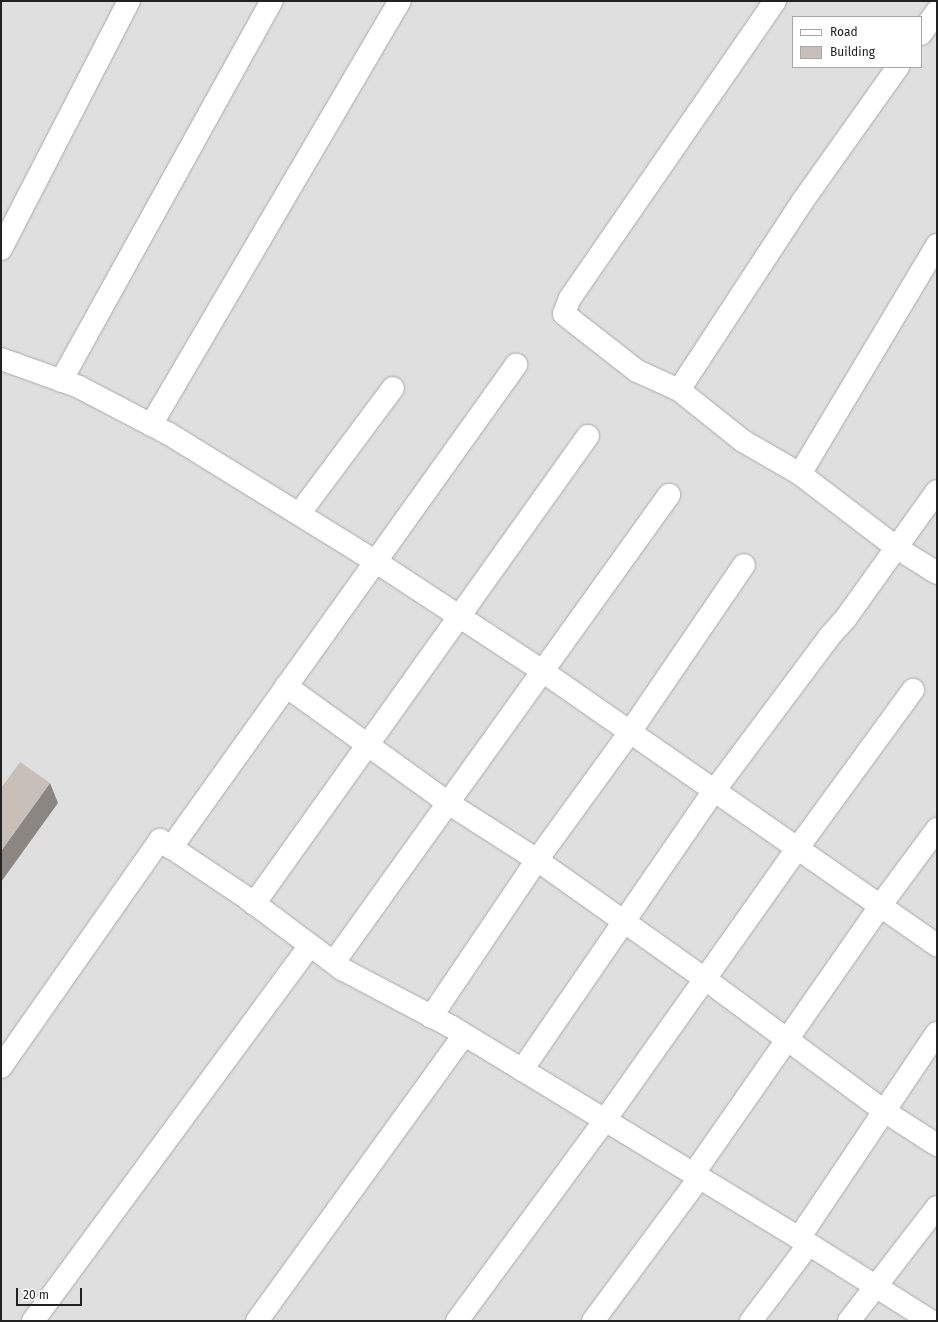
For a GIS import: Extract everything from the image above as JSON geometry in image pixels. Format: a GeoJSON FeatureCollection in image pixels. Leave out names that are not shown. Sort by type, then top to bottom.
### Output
{"type":"FeatureCollection","features":[{"type":"Feature","properties":{"kind":"street"},"geometry":{"type":"LineString","coordinates":[[1,249],[129,1]]}},
{"type":"Feature","properties":{"kind":"street"},"geometry":{"type":"LineString","coordinates":[[61,381],[272,1]]}},
{"type":"Feature","properties":{"kind":"street"},"geometry":{"type":"LineString","coordinates":[[151,425],[400,1]]}},
{"type":"Feature","properties":{"kind":"street"},"geometry":{"type":"LineString","coordinates":[[775,1],[570,298],[564,314],[637,371],[679,390],[743,441],[800,474],[898,548],[937,573]]}},
{"type":"Feature","properties":{"kind":"street"},"geometry":{"type":"LineString","coordinates":[[922,33],[937,11]]}},
{"type":"Feature","properties":{"kind":"street"},"geometry":{"type":"LineString","coordinates":[[679,390],[802,202],[897,68]]}},
{"type":"Feature","properties":{"kind":"street"},"geometry":{"type":"LineString","coordinates":[[800,474],[937,245]]}},
{"type":"Feature","properties":{"kind":"street"},"geometry":{"type":"LineString","coordinates":[[1,359],[79,387],[151,425],[376,561],[542,671],[937,945]]}},
{"type":"Feature","properties":{"kind":"street"},"geometry":{"type":"LineString","coordinates":[[171,848],[516,365]]}},
{"type":"Feature","properties":{"kind":"street"},"geometry":{"type":"LineString","coordinates":[[299,514],[393,388]]}},
{"type":"Feature","properties":{"kind":"street"},"geometry":{"type":"LineString","coordinates":[[254,904],[588,436]]}},
{"type":"Feature","properties":{"kind":"street"},"geometry":{"type":"LineString","coordinates":[[522,1070],[714,791],[898,548],[937,491]]}},
{"type":"Feature","properties":{"kind":"street"},"geometry":{"type":"LineString","coordinates":[[334,962],[669,495]]}},
{"type":"Feature","properties":{"kind":"street"},"geometry":{"type":"LineString","coordinates":[[432,1017],[537,860],[630,732],[744,565]]}},
{"type":"Feature","properties":{"kind":"street"},"geometry":{"type":"LineString","coordinates":[[286,686],[448,803],[537,860],[705,979],[884,1111],[937,1145]]}},
{"type":"Feature","properties":{"kind":"street"},"geometry":{"type":"LineString","coordinates":[[457,1321],[605,1120],[798,848],[913,690]]}},
{"type":"Feature","properties":{"kind":"street"},"geometry":{"type":"LineString","coordinates":[[593,1321],[697,1175],[787,1040],[880,906],[937,829]]}},
{"type":"Feature","properties":{"kind":"street"},"geometry":{"type":"LineString","coordinates":[[1,1067],[160,840],[254,904],[334,962],[464,1035],[697,1175],[931,1321]]}},
{"type":"Feature","properties":{"kind":"street"},"geometry":{"type":"LineString","coordinates":[[33,1321],[310,945]]}},
{"type":"Feature","properties":{"kind":"street"},"geometry":{"type":"LineString","coordinates":[[751,1321],[804,1241],[884,1111],[937,1032]]}},
{"type":"Feature","properties":{"kind":"street"},"geometry":{"type":"LineString","coordinates":[[257,1321],[464,1035]]}},
{"type":"Feature","properties":{"kind":"street"},"geometry":{"type":"LineString","coordinates":[[849,1321],[937,1207]]}},
{"type":"Feature","properties":{"kind":"shaded area"},"geometry":{"type":"Polygon","coordinates":[[[1,1],[937,1],[937,1321],[1,1321],[1,1]]]}},
{"type":"Feature","properties":{"kind":"building"},"geometry":{"type":"Polygon","coordinates":[[[20,762],[50,783],[1,851],[1,788],[20,762]]]}}]}
